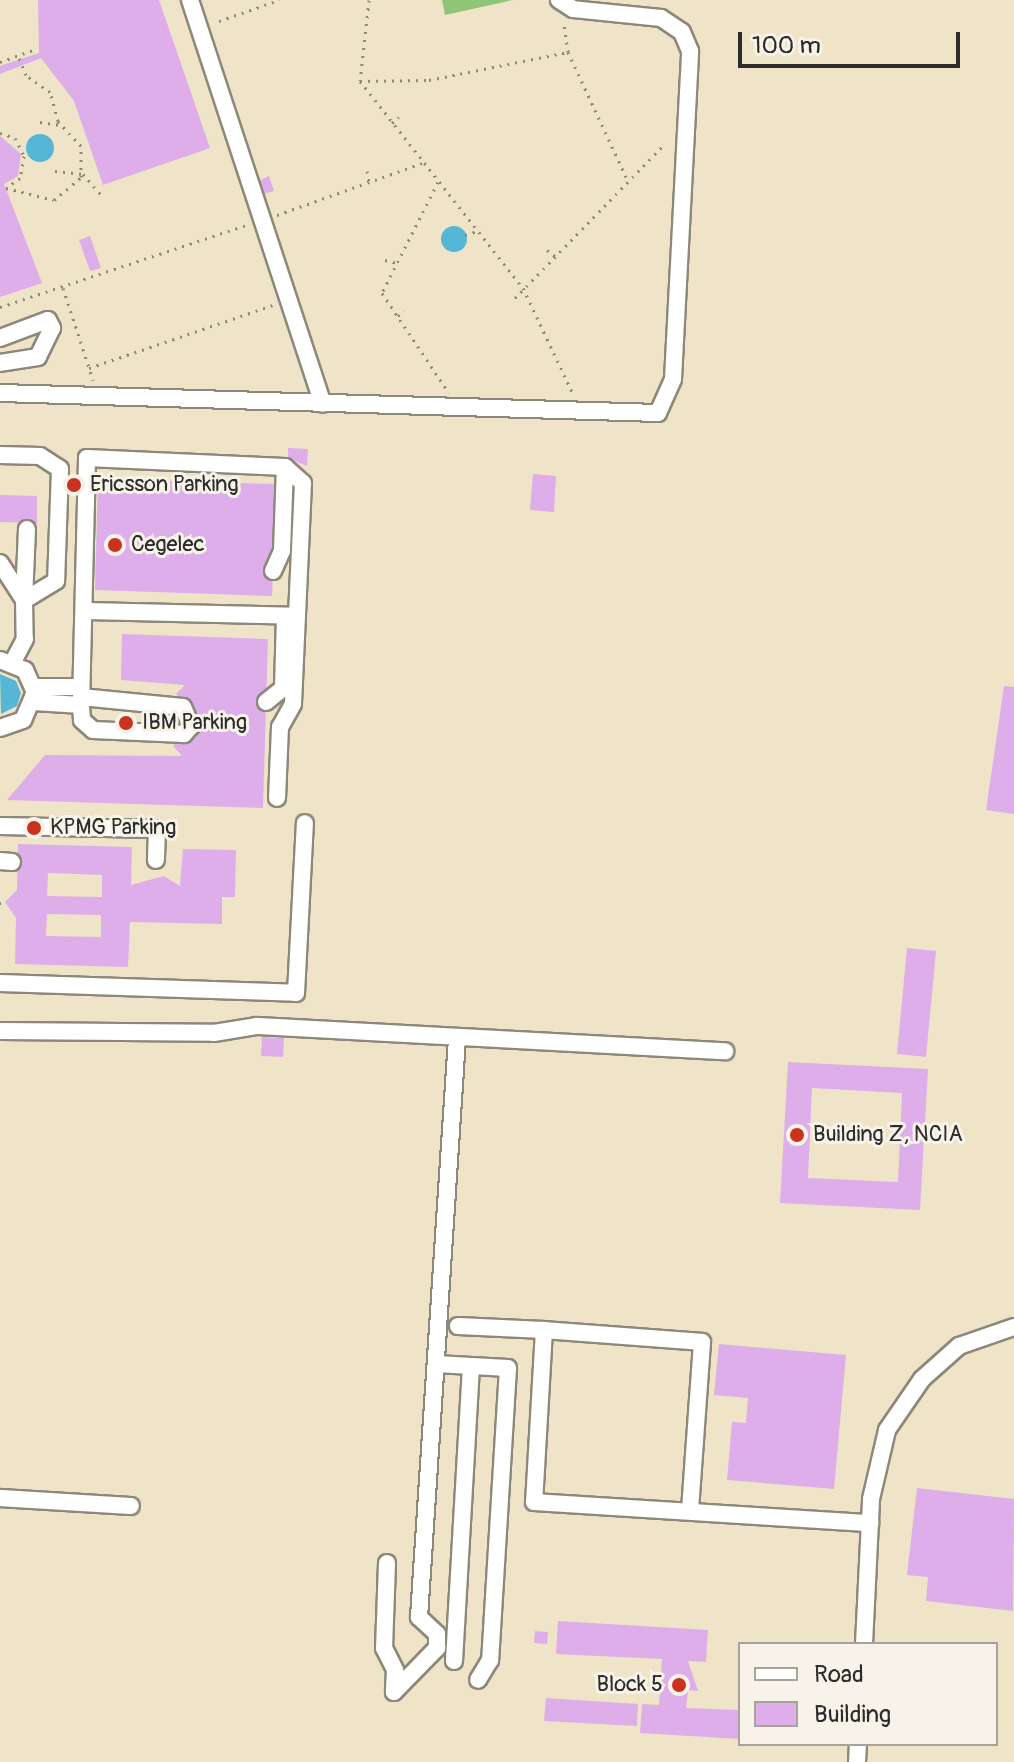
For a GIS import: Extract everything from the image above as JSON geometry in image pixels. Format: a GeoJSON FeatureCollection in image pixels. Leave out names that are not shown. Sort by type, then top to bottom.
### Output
{"type":"FeatureCollection","features":[{"type":"Feature","properties":{"kind":"lane"},"geometry":{"type":"LineString","coordinates":[[190,0],[291,299],[323,404]]}},
{"type":"Feature","properties":{"kind":"lane"},"geometry":{"type":"LineString","coordinates":[[0,393],[583,414],[658,413],[672,395],[690,51],[682,32],[661,18],[561,2]]}},
{"type":"Feature","properties":{"kind":"lane"},"geometry":{"type":"LineString","coordinates":[[0,338],[48,320],[52,328],[38,357],[0,363]]}},
{"type":"Feature","properties":{"kind":"lane"},"geometry":{"type":"LineString","coordinates":[[0,455],[40,456],[60,469],[56,581],[24,600]]}},
{"type":"Feature","properties":{"kind":"lane"},"geometry":{"type":"LineString","coordinates":[[27,529],[25,639],[7,661],[34,695],[81,697],[183,707],[191,726],[184,734],[93,730],[81,697],[87,458],[285,467],[303,483],[283,688],[266,702]]}},
{"type":"Feature","properties":{"kind":"lane"},"geometry":{"type":"LineString","coordinates":[[273,571],[282,551],[285,467]]}},
{"type":"Feature","properties":{"kind":"lane"},"geometry":{"type":"LineString","coordinates":[[0,563],[24,600]]}},
{"type":"Feature","properties":{"kind":"lane"},"geometry":{"type":"LineString","coordinates":[[84,611],[291,616]]}},
{"type":"Feature","properties":{"kind":"lane"},"geometry":{"type":"LineString","coordinates":[[277,798],[280,727],[293,704],[291,616]]}},
{"type":"Feature","properties":{"kind":"lane"},"geometry":{"type":"LineString","coordinates":[[0,728],[23,720],[34,695]]}},
{"type":"Feature","properties":{"kind":"lane"},"geometry":{"type":"LineString","coordinates":[[0,983],[296,993],[305,823]]}},
{"type":"Feature","properties":{"kind":"lane"},"geometry":{"type":"LineString","coordinates":[[0,826],[157,829],[156,860]]}},
{"type":"Feature","properties":{"kind":"lane"},"geometry":{"type":"LineString","coordinates":[[4,1027],[214,1033],[257,1026],[725,1051]]}},
{"type":"Feature","properties":{"kind":"lane"},"geometry":{"type":"LineString","coordinates":[[387,1563],[384,1648],[395,1670],[394,1692],[437,1648],[437,1634],[419,1617],[457,1039]]}},
{"type":"Feature","properties":{"kind":"lane"},"geometry":{"type":"LineString","coordinates":[[458,1326],[702,1342],[690,1510]]}},
{"type":"Feature","properties":{"kind":"lane"},"geometry":{"type":"LineString","coordinates":[[864,1642],[870,1523],[887,1430],[922,1379],[959,1346],[1014,1327]]}},
{"type":"Feature","properties":{"kind":"lane"},"geometry":{"type":"LineString","coordinates":[[544,1330],[534,1502],[870,1523]]}},
{"type":"Feature","properties":{"kind":"lane"},"geometry":{"type":"LineString","coordinates":[[436,1364],[508,1368],[490,1660],[478,1680]]}},
{"type":"Feature","properties":{"kind":"lane"},"geometry":{"type":"LineString","coordinates":[[454,1661],[471,1366]]}},
{"type":"Feature","properties":{"kind":"lane"},"geometry":{"type":"LineString","coordinates":[[0,1498],[131,1506]]}},
{"type":"Feature","properties":{"kind":"path"},"geometry":{"type":"LineString","coordinates":[[219,21],[279,0]]}},
{"type":"Feature","properties":{"kind":"path"},"geometry":{"type":"LineString","coordinates":[[369,0],[360,81],[523,288],[583,414]]}},
{"type":"Feature","properties":{"kind":"path"},"geometry":{"type":"LineString","coordinates":[[561,2],[568,52],[628,181]]}},
{"type":"Feature","properties":{"kind":"path"},"geometry":{"type":"LineString","coordinates":[[0,62],[33,50]]}},
{"type":"Feature","properties":{"kind":"path"},"geometry":{"type":"LineString","coordinates":[[360,81],[429,80],[568,52]]}},
{"type":"Feature","properties":{"kind":"path"},"geometry":{"type":"LineString","coordinates":[[18,55],[26,75],[50,92],[61,125],[81,146],[83,174],[102,196]]}},
{"type":"Feature","properties":{"kind":"path"},"geometry":{"type":"LineString","coordinates":[[392,123],[399,117]]}},
{"type":"Feature","properties":{"kind":"path"},"geometry":{"type":"LineString","coordinates":[[40,122],[61,125]]}},
{"type":"Feature","properties":{"kind":"path"},"geometry":{"type":"LineString","coordinates":[[0,133],[15,138],[24,156],[20,178],[6,188],[54,200],[83,174]]}},
{"type":"Feature","properties":{"kind":"path"},"geometry":{"type":"LineString","coordinates":[[515,298],[663,146]]}},
{"type":"Feature","properties":{"kind":"path"},"geometry":{"type":"LineString","coordinates":[[0,307],[422,163]]}},
{"type":"Feature","properties":{"kind":"path"},"geometry":{"type":"LineString","coordinates":[[55,171],[83,174]]}},
{"type":"Feature","properties":{"kind":"path"},"geometry":{"type":"LineString","coordinates":[[367,171],[369,182]]}},
{"type":"Feature","properties":{"kind":"path"},"geometry":{"type":"LineString","coordinates":[[438,182],[382,293],[460,410]]}},
{"type":"Feature","properties":{"kind":"path"},"geometry":{"type":"LineString","coordinates":[[465,235],[477,231]]}},
{"type":"Feature","properties":{"kind":"path"},"geometry":{"type":"LineString","coordinates":[[547,250],[555,256]]}},
{"type":"Feature","properties":{"kind":"path"},"geometry":{"type":"LineString","coordinates":[[385,260],[397,263]]}},
{"type":"Feature","properties":{"kind":"path"},"geometry":{"type":"LineString","coordinates":[[63,287],[95,396]]}},
{"type":"Feature","properties":{"kind":"path"},"geometry":{"type":"LineString","coordinates":[[89,368],[291,299]]}},
{"type":"Feature","properties":{"kind":"path"},"geometry":{"type":"LineString","coordinates":[[398,316],[404,310]]}},
{"type":"Feature","properties":{"kind":"green space"},"geometry":{"type":"Polygon","coordinates":[[[442,0],[513,0],[445,15],[442,0]]]}},
{"type":"Feature","properties":{"kind":"water"},"geometry":{"type":"Polygon","coordinates":[[[40,134],[50,138],[54,148],[50,158],[40,162],[30,158],[26,148],[30,138],[40,134]]]}},
{"type":"Feature","properties":{"kind":"water"},"geometry":{"type":"Polygon","coordinates":[[[454,226],[463,230],[467,239],[463,248],[454,252],[445,248],[441,239],[445,230],[454,226]]]}},
{"type":"Feature","properties":{"kind":"water"},"geometry":{"type":"Polygon","coordinates":[[[0,674],[16,681],[21,693],[17,706],[1,714],[0,674]]]}},
{"type":"Feature","properties":{"kind":"building"},"geometry":{"type":"Polygon","coordinates":[[[38,0],[159,0],[210,148],[103,185],[74,101],[41,58],[0,74],[0,66],[39,53],[38,0]]]}},
{"type":"Feature","properties":{"kind":"building"},"geometry":{"type":"Polygon","coordinates":[[[0,136],[21,154],[18,176],[4,184],[42,283],[0,297],[0,136]]]}},
{"type":"Feature","properties":{"kind":"building"},"geometry":{"type":"Polygon","coordinates":[[[269,176],[274,191],[264,194],[259,181],[269,176]]]}},
{"type":"Feature","properties":{"kind":"building"},"geometry":{"type":"Polygon","coordinates":[[[90,236],[101,268],[90,271],[79,240],[90,236]]]}},
{"type":"Feature","properties":{"kind":"building"},"geometry":{"type":"Polygon","coordinates":[[[288,448],[308,449],[307,466],[288,458],[288,448]]]}},
{"type":"Feature","properties":{"kind":"building"},"geometry":{"type":"Polygon","coordinates":[[[533,474],[556,476],[554,512],[530,510],[533,474]]]}},
{"type":"Feature","properties":{"kind":"building"},"geometry":{"type":"Polygon","coordinates":[[[98,479],[276,484],[272,596],[95,590],[98,479]]]}},
{"type":"Feature","properties":{"kind":"building"},"geometry":{"type":"Polygon","coordinates":[[[0,495],[37,496],[37,523],[0,522],[0,495]]]}},
{"type":"Feature","properties":{"kind":"building"},"geometry":{"type":"Polygon","coordinates":[[[122,634],[268,639],[263,808],[7,800],[45,755],[182,756],[173,746],[197,718],[176,694],[185,685],[121,680],[122,634]]]}},
{"type":"Feature","properties":{"kind":"building"},"geometry":{"type":"Polygon","coordinates":[[[1004,686],[1014,687],[1014,814],[986,810],[1004,686]]]}},
{"type":"Feature","properties":{"kind":"building"},"geometry":{"type":"Polygon","coordinates":[[[18,844],[132,847],[131,885],[164,876],[180,886],[183,849],[236,850],[235,897],[222,897],[222,924],[130,922],[128,967],[15,964],[16,918],[5,902],[17,890],[18,844]],[[48,873],[47,896],[102,897],[102,875],[48,873]],[[47,914],[46,936],[101,937],[101,915],[47,914]]]}},
{"type":"Feature","properties":{"kind":"building"},"geometry":{"type":"Polygon","coordinates":[[[907,948],[936,951],[926,1057],[897,1054],[907,948]]]}},
{"type":"Feature","properties":{"kind":"building"},"geometry":{"type":"Polygon","coordinates":[[[262,1037],[284,1038],[283,1057],[261,1056],[262,1037]]]}},
{"type":"Feature","properties":{"kind":"building","name":"Building Z, NCIA"},"geometry":{"type":"Polygon","coordinates":[[[788,1062],[928,1069],[920,1210],[780,1203],[788,1062]],[[812,1088],[808,1178],[898,1182],[902,1093],[812,1088]]]}},
{"type":"Feature","properties":{"kind":"building"},"geometry":{"type":"Polygon","coordinates":[[[719,1344],[846,1355],[834,1489],[727,1480],[732,1422],[746,1423],[748,1398],[714,1395],[719,1344]]]}},
{"type":"Feature","properties":{"kind":"building"},"geometry":{"type":"Polygon","coordinates":[[[917,1488],[1014,1499],[1013,1611],[926,1601],[928,1577],[907,1575],[917,1488]]]}},
{"type":"Feature","properties":{"kind":"building","name":"Block 5"},"geometry":{"type":"Polygon","coordinates":[[[558,1621],[708,1630],[706,1662],[688,1661],[698,1691],[688,1690],[686,1708],[738,1710],[738,1739],[640,1733],[642,1704],[659,1705],[662,1659],[556,1654],[558,1621]]]}},
{"type":"Feature","properties":{"kind":"building"},"geometry":{"type":"Polygon","coordinates":[[[535,1631],[548,1632],[547,1644],[534,1643],[535,1631]]]}},
{"type":"Feature","properties":{"kind":"building"},"geometry":{"type":"Polygon","coordinates":[[[546,1698],[638,1704],[637,1726],[544,1721],[546,1698]]]}},
{"type":"Feature","properties":{"kind":"place","name":"Ericsson Parking"},"geometry":{"type":"Point","coordinates":[74,485]}},
{"type":"Feature","properties":{"kind":"place","name":"Cegelec"},"geometry":{"type":"Point","coordinates":[115,545]}},
{"type":"Feature","properties":{"kind":"place","name":"IBM Parking"},"geometry":{"type":"Point","coordinates":[126,723]}},
{"type":"Feature","properties":{"kind":"place","name":"KPMG Parking"},"geometry":{"type":"Point","coordinates":[34,828]}},
{"type":"Feature","properties":{"kind":"place","name":"Building Z, NCIA"},"geometry":{"type":"Point","coordinates":[797,1135]}},
{"type":"Feature","properties":{"kind":"place","name":"Block 5"},"geometry":{"type":"Point","coordinates":[679,1685]}}]}
